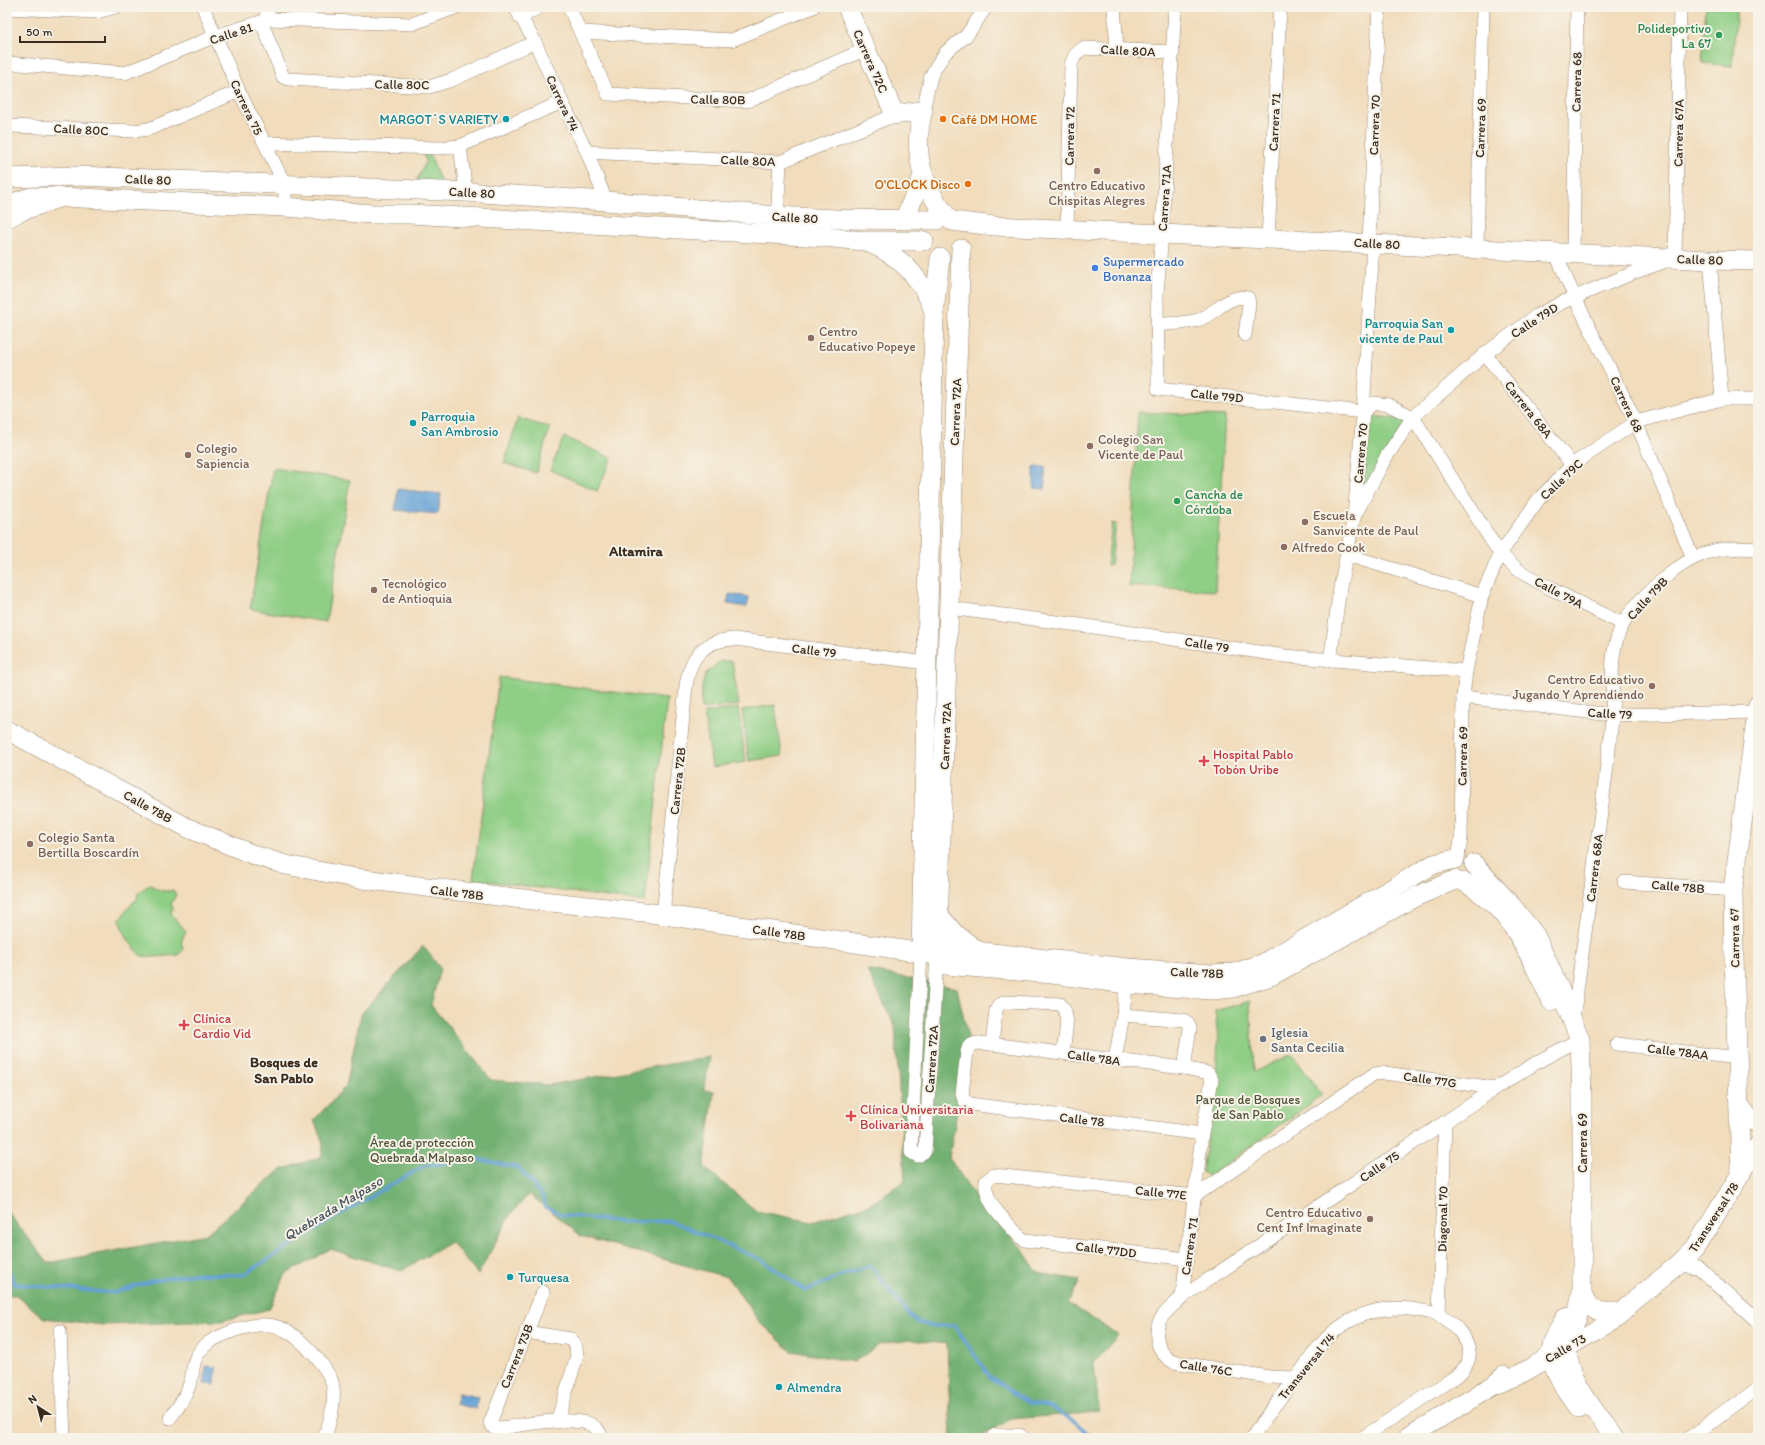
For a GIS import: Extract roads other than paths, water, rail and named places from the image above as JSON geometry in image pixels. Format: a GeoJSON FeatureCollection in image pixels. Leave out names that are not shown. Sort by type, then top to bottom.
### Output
{"type":"FeatureCollection","features":[{"type":"Feature","properties":{"kind":"main road","name":"Carrera 72C"},"geometry":{"type":"LineString","coordinates":[[847,7],[895,115]]}},
{"type":"Feature","properties":{"kind":"main road","name":"Calle 80A"},"geometry":{"type":"LineString","coordinates":[[895,115],[923,110]]}},
{"type":"Feature","properties":{"kind":"main road"},"geometry":{"type":"LineString","coordinates":[[923,110],[917,143],[919,160],[923,176],[941,209],[944,220]]}},
{"type":"Feature","properties":{"kind":"main road","name":"Calle 80"},"geometry":{"type":"LineString","coordinates":[[7,178],[78,176],[466,192],[606,200],[777,225],[864,241],[924,241]]}},
{"type":"Feature","properties":{"kind":"main road"},"geometry":{"type":"LineString","coordinates":[[904,220],[923,176]]}},
{"type":"Feature","properties":{"kind":"main road","name":"Calle 80"},"geometry":{"type":"LineString","coordinates":[[7,204],[31,197],[58,197],[285,207],[372,214],[777,225],[944,220],[995,226],[1067,228],[1477,249],[1758,261]]}},
{"type":"Feature","properties":{"kind":"main road"},"geometry":{"type":"LineString","coordinates":[[7,217],[21,210],[58,197]]}},
{"type":"Feature","properties":{"kind":"main road"},"geometry":{"type":"LineString","coordinates":[[944,220],[961,228],[964,239],[962,247],[952,257],[940,258],[929,252],[924,241],[926,228],[944,220]]}},
{"type":"Feature","properties":{"kind":"main road","name":"Calle 80"},"geometry":{"type":"LineString","coordinates":[[962,247],[976,235],[995,226]]}},
{"type":"Feature","properties":{"kind":"main road"},"geometry":{"type":"LineString","coordinates":[[864,241],[890,253],[908,267],[928,296],[934,312]]}},
{"type":"Feature","properties":{"kind":"main road","name":"Carrera 72A"},"geometry":{"type":"LineString","coordinates":[[929,954],[949,608],[962,247]]}},
{"type":"Feature","properties":{"kind":"main road","name":"Carrera 72A"},"geometry":{"type":"LineString","coordinates":[[931,919],[927,663],[934,312],[940,258]]}},
{"type":"Feature","properties":{"kind":"main road"},"geometry":{"type":"LineString","coordinates":[[929,525],[952,523]]}},
{"type":"Feature","properties":{"kind":"main road","name":"Carrera 67"},"geometry":{"type":"LineString","coordinates":[[1741,1173],[1733,890],[1757,709]]}},
{"type":"Feature","properties":{"kind":"main road","name":"Calle 78B"},"geometry":{"type":"LineString","coordinates":[[7,730],[188,828],[265,859],[355,878],[514,898],[644,912],[893,950],[929,954],[945,964],[1052,974],[1128,976],[1235,973],[1262,964],[1434,864],[1463,855]]}},
{"type":"Feature","properties":{"kind":"main road"},"geometry":{"type":"LineString","coordinates":[[1460,881],[1474,875],[1463,855]]}},
{"type":"Feature","properties":{"kind":"main road","name":"Carrera 69"},"geometry":{"type":"LineString","coordinates":[[1463,855],[1511,905],[1535,935],[1572,1021],[1582,1097],[1582,1293],[1576,1316],[1560,1346]]}},
{"type":"Feature","properties":{"kind":"main road","name":"Calle 78B"},"geometry":{"type":"LineString","coordinates":[[929,954],[946,948],[1084,962],[1128,976],[1212,990],[1233,988],[1253,983],[1271,976],[1417,896],[1460,881]]}},
{"type":"Feature","properties":{"kind":"main road","name":"Carrera 69"},"geometry":{"type":"LineString","coordinates":[[1460,881],[1480,891],[1492,901],[1510,922],[1526,946],[1566,1034],[1574,1042],[1570,1294],[1560,1346],[1559,1379],[1608,1437]]}},
{"type":"Feature","properties":{"kind":"main road"},"geometry":{"type":"LineString","coordinates":[[1417,896],[1458,890],[1469,892],[1492,901]]}},
{"type":"Feature","properties":{"kind":"main road"},"geometry":{"type":"LineString","coordinates":[[893,950],[910,938],[931,919],[954,933],[978,951]]}},
{"type":"Feature","properties":{"kind":"main road"},"geometry":{"type":"LineString","coordinates":[[1052,974],[1077,971],[1084,962]]}},
{"type":"Feature","properties":{"kind":"main road"},"geometry":{"type":"LineString","coordinates":[[1739,1105],[1751,1120],[1758,1123]]}},
{"type":"Feature","properties":{"kind":"main road","name":"Transversal 78"},"geometry":{"type":"LineString","coordinates":[[1678,1265],[1695,1248],[1758,1146]]}},
{"type":"Feature","properties":{"kind":"main road","name":"Calle 73"},"geometry":{"type":"LineString","coordinates":[[1494,1385],[1514,1368],[1617,1318],[1631,1303],[1678,1265]]}},
{"type":"Feature","properties":{"kind":"main road"},"geometry":{"type":"LineString","coordinates":[[1582,1293],[1585,1302],[1593,1310],[1613,1312]]}},
{"type":"Feature","properties":{"kind":"main road","name":"Calle 73"},"geometry":{"type":"LineString","coordinates":[[1407,1438],[1494,1385],[1520,1374],[1613,1312],[1631,1303]]}},
{"type":"Feature","properties":{"kind":"main road","name":"Carrera 69"},"geometry":{"type":"LineString","coordinates":[[1560,1346],[1575,1379],[1608,1437]]}},
{"type":"Feature","properties":{"kind":"main road"},"geometry":{"type":"LineString","coordinates":[[1520,1374],[1542,1373],[1559,1379]]}},
{"type":"Feature","properties":{"kind":"main road"},"geometry":{"type":"LineString","coordinates":[[996,1438],[1019,1438]]}},
{"type":"Feature","properties":{"kind":"street"},"geometry":{"type":"LineString","coordinates":[[7,8],[97,12],[116,7]]}},
{"type":"Feature","properties":{"kind":"street","name":"Carrera 75"},"geometry":{"type":"LineString","coordinates":[[203,7],[239,91],[286,185],[285,207]]}},
{"type":"Feature","properties":{"kind":"street"},"geometry":{"type":"LineString","coordinates":[[264,7],[266,21]]}},
{"type":"Feature","properties":{"kind":"street","name":"Calle 81"},"geometry":{"type":"LineString","coordinates":[[7,63],[125,72],[216,36],[266,21],[412,24],[456,7]]}},
{"type":"Feature","properties":{"kind":"street"},"geometry":{"type":"LineString","coordinates":[[517,12],[539,7]]}},
{"type":"Feature","properties":{"kind":"street"},"geometry":{"type":"LineString","coordinates":[[569,7],[581,32],[732,40],[813,7]]}},
{"type":"Feature","properties":{"kind":"street"},"geometry":{"type":"LineString","coordinates":[[923,110],[931,76],[937,65],[946,52],[967,35],[986,7]]}},
{"type":"Feature","properties":{"kind":"street"},"geometry":{"type":"LineString","coordinates":[[1114,7],[1117,49]]}},
{"type":"Feature","properties":{"kind":"street","name":"Carrera 71A"},"geometry":{"type":"LineString","coordinates":[[1158,389],[1157,293],[1162,233],[1175,7]]}},
{"type":"Feature","properties":{"kind":"street","name":"Carrera 71"},"geometry":{"type":"LineString","coordinates":[[1268,238],[1280,7]]}},
{"type":"Feature","properties":{"kind":"street","name":"Carrera 70"},"geometry":{"type":"LineString","coordinates":[[1330,661],[1340,588],[1354,517],[1363,412],[1380,7]]}},
{"type":"Feature","properties":{"kind":"street","name":"Carrera 69"},"geometry":{"type":"LineString","coordinates":[[1477,249],[1483,7]]}},
{"type":"Feature","properties":{"kind":"street","name":"Carrera 68"},"geometry":{"type":"LineString","coordinates":[[1577,7],[1564,252],[1574,296],[1636,422],[1693,558]]}},
{"type":"Feature","properties":{"kind":"street","name":"Carrera 67A"},"geometry":{"type":"LineString","coordinates":[[1675,258],[1680,7]]}},
{"type":"Feature","properties":{"kind":"street","name":"Carrera 74"},"geometry":{"type":"LineString","coordinates":[[517,12],[535,42],[562,102],[587,152],[606,200]]}},
{"type":"Feature","properties":{"kind":"street","name":"Calle 80C"},"geometry":{"type":"LineString","coordinates":[[266,21],[284,77],[429,87],[452,80],[535,42]]}},
{"type":"Feature","properties":{"kind":"street","name":"Calle 80B"},"geometry":{"type":"LineString","coordinates":[[581,32],[608,94],[747,102],[866,49]]}},
{"type":"Feature","properties":{"kind":"street","name":"Calle 80A"},"geometry":{"type":"LineString","coordinates":[[1083,48],[1173,52]]}},
{"type":"Feature","properties":{"kind":"street","name":"Carrera 72"},"geometry":{"type":"LineString","coordinates":[[1067,228],[1071,65],[1075,55],[1083,48]]}},
{"type":"Feature","properties":{"kind":"street","name":"Calle 80C"},"geometry":{"type":"LineString","coordinates":[[11,126],[134,132],[149,129],[239,91]]}},
{"type":"Feature","properties":{"kind":"street"},"geometry":{"type":"LineString","coordinates":[[265,143],[440,148],[460,146],[562,102]]}},
{"type":"Feature","properties":{"kind":"street","name":"Calle 80A"},"geometry":{"type":"LineString","coordinates":[[587,152],[780,162],[895,115]]}},
{"type":"Feature","properties":{"kind":"street"},"geometry":{"type":"LineString","coordinates":[[460,146],[466,192]]}},
{"type":"Feature","properties":{"kind":"street"},"geometry":{"type":"LineString","coordinates":[[777,225],[780,162]]}},
{"type":"Feature","properties":{"kind":"street","name":"Calle 79D"},"geometry":{"type":"LineString","coordinates":[[1354,517],[1386,457],[1413,417],[1485,354],[1536,316],[1574,296],[1633,272],[1675,258]]}},
{"type":"Feature","properties":{"kind":"street"},"geometry":{"type":"LineString","coordinates":[[1710,260],[1722,399]]}},
{"type":"Feature","properties":{"kind":"street"},"geometry":{"type":"LineString","coordinates":[[1158,325],[1198,320],[1227,302],[1243,297],[1248,298],[1249,304],[1245,335]]}},
{"type":"Feature","properties":{"kind":"street","name":"Carrera 68A"},"geometry":{"type":"LineString","coordinates":[[1485,354],[1572,465]]}},
{"type":"Feature","properties":{"kind":"street","name":"Calle 79D"},"geometry":{"type":"LineString","coordinates":[[1158,389],[1363,412]]}},
{"type":"Feature","properties":{"kind":"street","name":"Calle 79C"},"geometry":{"type":"LineString","coordinates":[[1466,671],[1482,596],[1500,554],[1538,500],[1572,465],[1636,422],[1722,399],[1758,399]]}},
{"type":"Feature","properties":{"kind":"street"},"geometry":{"type":"LineString","coordinates":[[1363,412],[1374,403],[1389,405],[1413,417],[1500,554]]}},
{"type":"Feature","properties":{"kind":"street","name":"Calle 79B"},"geometry":{"type":"LineString","coordinates":[[1612,715],[1611,671],[1614,646],[1623,624],[1635,608],[1653,588],[1673,570],[1693,558],[1713,551],[1758,549]]}},
{"type":"Feature","properties":{"kind":"street","name":"Calle 79A"},"geometry":{"type":"LineString","coordinates":[[1500,554],[1522,572],[1547,587],[1623,624]]}},
{"type":"Feature","properties":{"kind":"street"},"geometry":{"type":"LineString","coordinates":[[1347,555],[1482,596]]}},
{"type":"Feature","properties":{"kind":"street","name":"Calle 79"},"geometry":{"type":"LineString","coordinates":[[949,608],[1087,626],[1248,651],[1330,661],[1466,671]]}},
{"type":"Feature","properties":{"kind":"street","name":"Calle 79"},"geometry":{"type":"LineString","coordinates":[[702,650],[713,643],[734,639],[927,663]]}},
{"type":"Feature","properties":{"kind":"street","name":"Carrera 72B"},"geometry":{"type":"LineString","coordinates":[[664,916],[686,686],[692,660],[702,650]]}},
{"type":"Feature","properties":{"kind":"street","name":"Carrera 69"},"geometry":{"type":"LineString","coordinates":[[1463,855],[1463,697],[1466,671]]}},
{"type":"Feature","properties":{"kind":"street","name":"Calle 79"},"geometry":{"type":"LineString","coordinates":[[1463,697],[1612,715],[1757,709]]}},
{"type":"Feature","properties":{"kind":"street","name":"Carrera 68A"},"geometry":{"type":"LineString","coordinates":[[1572,1021],[1592,880],[1612,715]]}},
{"type":"Feature","properties":{"kind":"street","name":"Calle 78B"},"geometry":{"type":"LineString","coordinates":[[1624,882],[1733,890]]}},
{"type":"Feature","properties":{"kind":"street","name":"Carrera 72A"},"geometry":{"type":"LineString","coordinates":[[929,954],[925,1151],[918,1156],[911,1152],[929,954]]}},
{"type":"Feature","properties":{"kind":"street"},"geometry":{"type":"LineString","coordinates":[[1115,1060],[1128,976]]}},
{"type":"Feature","properties":{"kind":"street"},"geometry":{"type":"LineString","coordinates":[[992,1044],[996,1010],[999,1005],[1005,1002],[1060,1004],[1064,1008],[1067,1015],[1063,1053]]}},
{"type":"Feature","properties":{"kind":"street"},"geometry":{"type":"LineString","coordinates":[[1123,1015],[1184,1020],[1188,1023],[1190,1028],[1184,1068]]}},
{"type":"Feature","properties":{"kind":"street","name":"Calle 75"},"geometry":{"type":"LineString","coordinates":[[1182,1297],[1496,1088],[1539,1061],[1574,1042]]}},
{"type":"Feature","properties":{"kind":"street","name":"Calle 78A"},"geometry":{"type":"LineString","coordinates":[[964,1100],[962,1094],[967,1052],[969,1046],[976,1043],[1184,1068],[1208,1073],[1211,1076]]}},
{"type":"Feature","properties":{"kind":"street","name":"Calle 78AA"},"geometry":{"type":"LineString","coordinates":[[1617,1044],[1738,1058]]}},
{"type":"Feature","properties":{"kind":"street","name":"Calle 77G"},"geometry":{"type":"LineString","coordinates":[[1365,1079],[1374,1074],[1384,1073],[1496,1088]]}},
{"type":"Feature","properties":{"kind":"street","name":"Carrera 71"},"geometry":{"type":"LineString","coordinates":[[1182,1297],[1196,1196],[1202,1134],[1212,1080],[1211,1076]]}},
{"type":"Feature","properties":{"kind":"street","name":"Calle 77E"},"geometry":{"type":"LineString","coordinates":[[1025,1240],[1020,1237],[990,1201],[984,1189],[986,1181],[994,1175],[1196,1196],[1365,1079]]}},
{"type":"Feature","properties":{"kind":"street","name":"Calle 78"},"geometry":{"type":"LineString","coordinates":[[964,1100],[970,1104],[1202,1134]]}},
{"type":"Feature","properties":{"kind":"street","name":"Diagonal 70"},"geometry":{"type":"LineString","coordinates":[[1439,1316],[1445,1122]]}},
{"type":"Feature","properties":{"kind":"street","name":"Calle 77DD"},"geometry":{"type":"LineString","coordinates":[[1025,1240],[1187,1259]]}},
{"type":"Feature","properties":{"kind":"street"},"geometry":{"type":"LineString","coordinates":[[1695,1248],[1698,1267]]}},
{"type":"Feature","properties":{"kind":"street"},"geometry":{"type":"LineString","coordinates":[[1678,1265],[1698,1267],[1758,1322]]}},
{"type":"Feature","properties":{"kind":"street","name":"Carrera 73B"},"geometry":{"type":"LineString","coordinates":[[543,1292],[490,1423],[495,1429],[557,1422]]}},
{"type":"Feature","properties":{"kind":"street","name":"Calle 76C"},"geometry":{"type":"LineString","coordinates":[[1182,1297],[1165,1314],[1157,1328],[1159,1348],[1170,1360],[1179,1364],[1254,1375],[1296,1378]]}},
{"type":"Feature","properties":{"kind":"street","name":"Transversal 74"},"geometry":{"type":"LineString","coordinates":[[1252,1438],[1274,1405],[1334,1332],[1350,1321],[1362,1315],[1389,1308],[1401,1308],[1439,1316],[1452,1325],[1466,1342],[1470,1357],[1463,1370],[1458,1375],[1362,1438]]}},
{"type":"Feature","properties":{"kind":"street"},"geometry":{"type":"LineString","coordinates":[[170,1418],[190,1386],[193,1362],[208,1343],[242,1328],[258,1325],[274,1326],[293,1334],[298,1338],[321,1363],[331,1381],[334,1397],[327,1432],[324,1438]]}},
{"type":"Feature","properties":{"kind":"street"},"geometry":{"type":"LineString","coordinates":[[60,1330],[64,1438]]}},
{"type":"Feature","properties":{"kind":"street"},"geometry":{"type":"LineString","coordinates":[[526,1332],[571,1339],[576,1348],[577,1356],[557,1422],[576,1422],[591,1425],[598,1429],[602,1438]]}},
{"type":"Feature","properties":{"kind":"street"},"geometry":{"type":"LineString","coordinates":[[1690,1438],[1758,1387]]}},
{"type":"Feature","properties":{"kind":"water"},"geometry":{"type":"Polygon","coordinates":[[[1034,467],[1045,467],[1045,489],[1034,488],[1034,467]]]}},
{"type":"Feature","properties":{"kind":"water"},"geometry":{"type":"Polygon","coordinates":[[[398,489],[441,494],[438,514],[395,510],[398,489]]]}},
{"type":"Feature","properties":{"kind":"water"},"geometry":{"type":"Polygon","coordinates":[[[729,594],[749,597],[747,607],[727,604],[729,594]]]}},
{"type":"Feature","properties":{"kind":"water"},"geometry":{"type":"Polygon","coordinates":[[[206,1366],[216,1367],[215,1385],[204,1384],[206,1366]]]}},
{"type":"Feature","properties":{"kind":"water"},"geometry":{"type":"Polygon","coordinates":[[[458,1393],[478,1397],[476,1409],[455,1404],[458,1393]]]}},
{"type":"Feature","properties":{"kind":"waterway","name":"Quebrada Malpaso"},"geometry":{"type":"LineString","coordinates":[[7,1266],[14,1284],[114,1293],[152,1281],[192,1274],[243,1275],[332,1219],[424,1166],[476,1159],[519,1168],[543,1197],[545,1207],[563,1215],[623,1222],[671,1221],[762,1260],[806,1291],[842,1275],[870,1265],[915,1320],[928,1325],[954,1325],[989,1376],[1028,1403],[1049,1406],[1074,1421],[1093,1438]]}},
{"type":"Feature","properties":{"kind":"place","name":"Polideportivo La 67"},"geometry":{"type":"Point","coordinates":[1719,35]}},
{"type":"Feature","properties":{"kind":"place","name":"MARGOT´S VARIETY"},"geometry":{"type":"Point","coordinates":[506,119]}},
{"type":"Feature","properties":{"kind":"place","name":"Café DM HOME"},"geometry":{"type":"Point","coordinates":[943,119]}},
{"type":"Feature","properties":{"kind":"place","name":"Centro Educativo Chispitas Alegres"},"geometry":{"type":"Point","coordinates":[1097,171]}},
{"type":"Feature","properties":{"kind":"place","name":"O'CLOCK Disco"},"geometry":{"type":"Point","coordinates":[968,184]}},
{"type":"Feature","properties":{"kind":"place","name":"Supermercado Bonanza"},"geometry":{"type":"Point","coordinates":[1095,268]}},
{"type":"Feature","properties":{"kind":"place","name":"Parroquia San vicente de Paul"},"geometry":{"type":"Point","coordinates":[1451,330]}},
{"type":"Feature","properties":{"kind":"place","name":"Centro Educativo Popeye"},"geometry":{"type":"Point","coordinates":[811,338]}},
{"type":"Feature","properties":{"kind":"place","name":"Parroquia San Ambrosio"},"geometry":{"type":"Point","coordinates":[413,423]}},
{"type":"Feature","properties":{"kind":"place","name":"Colegio San Vicente de Paul"},"geometry":{"type":"Point","coordinates":[1090,446]}},
{"type":"Feature","properties":{"kind":"place","name":"Colegio Sapiencia"},"geometry":{"type":"Point","coordinates":[188,455]}},
{"type":"Feature","properties":{"kind":"place","name":"Cancha de Córdoba"},"geometry":{"type":"Point","coordinates":[1177,501]}},
{"type":"Feature","properties":{"kind":"place","name":"Escuela Sanvicente de Paul"},"geometry":{"type":"Point","coordinates":[1305,522]}},
{"type":"Feature","properties":{"kind":"place","name":"Alfredo Cook"},"geometry":{"type":"Point","coordinates":[1284,547]}},
{"type":"Feature","properties":{"kind":"place","name":"Tecnológico de Antioquia"},"geometry":{"type":"Point","coordinates":[374,590]}},
{"type":"Feature","properties":{"kind":"place","name":"Centro Educativo Jugando Y Aprendiendo"},"geometry":{"type":"Point","coordinates":[1652,686]}},
{"type":"Feature","properties":{"kind":"place","name":"Hospital Pablo Tobón Uribe"},"geometry":{"type":"Point","coordinates":[1204,761]}},
{"type":"Feature","properties":{"kind":"place","name":"Colegio Santa Bertilla Boscardín"},"geometry":{"type":"Point","coordinates":[30,844]}},
{"type":"Feature","properties":{"kind":"place","name":"Clínica Cardio Vid"},"geometry":{"type":"Point","coordinates":[184,1025]}},
{"type":"Feature","properties":{"kind":"place","name":"Iglesia Santa Cecilia"},"geometry":{"type":"Point","coordinates":[1263,1039]}},
{"type":"Feature","properties":{"kind":"place","name":"Clínica Universitaria Bolivariana"},"geometry":{"type":"Point","coordinates":[851,1116]}},
{"type":"Feature","properties":{"kind":"place","name":"Centro Educativo Cent Inf Imaginate"},"geometry":{"type":"Point","coordinates":[1370,1219]}},
{"type":"Feature","properties":{"kind":"place","name":"Turquesa"},"geometry":{"type":"Point","coordinates":[510,1277]}},
{"type":"Feature","properties":{"kind":"place","name":"Almendra"},"geometry":{"type":"Point","coordinates":[779,1387]}},
{"type":"Feature","properties":{"kind":"district","name":"Altamira"},"geometry":{"type":"Point","coordinates":[636,551]}},
{"type":"Feature","properties":{"kind":"district","name":"Bosques de San Pablo"},"geometry":{"type":"Point","coordinates":[284,1070]}},
{"type":"Feature","properties":{"kind":"park label","name":"Parque de Bosques de San Pablo"},"geometry":{"type":"Point","coordinates":[1248,1106]}},
{"type":"Feature","properties":{"kind":"park label","name":"Área de protección Quebrada Malpaso"},"geometry":{"type":"Point","coordinates":[422,1150]}}]}
